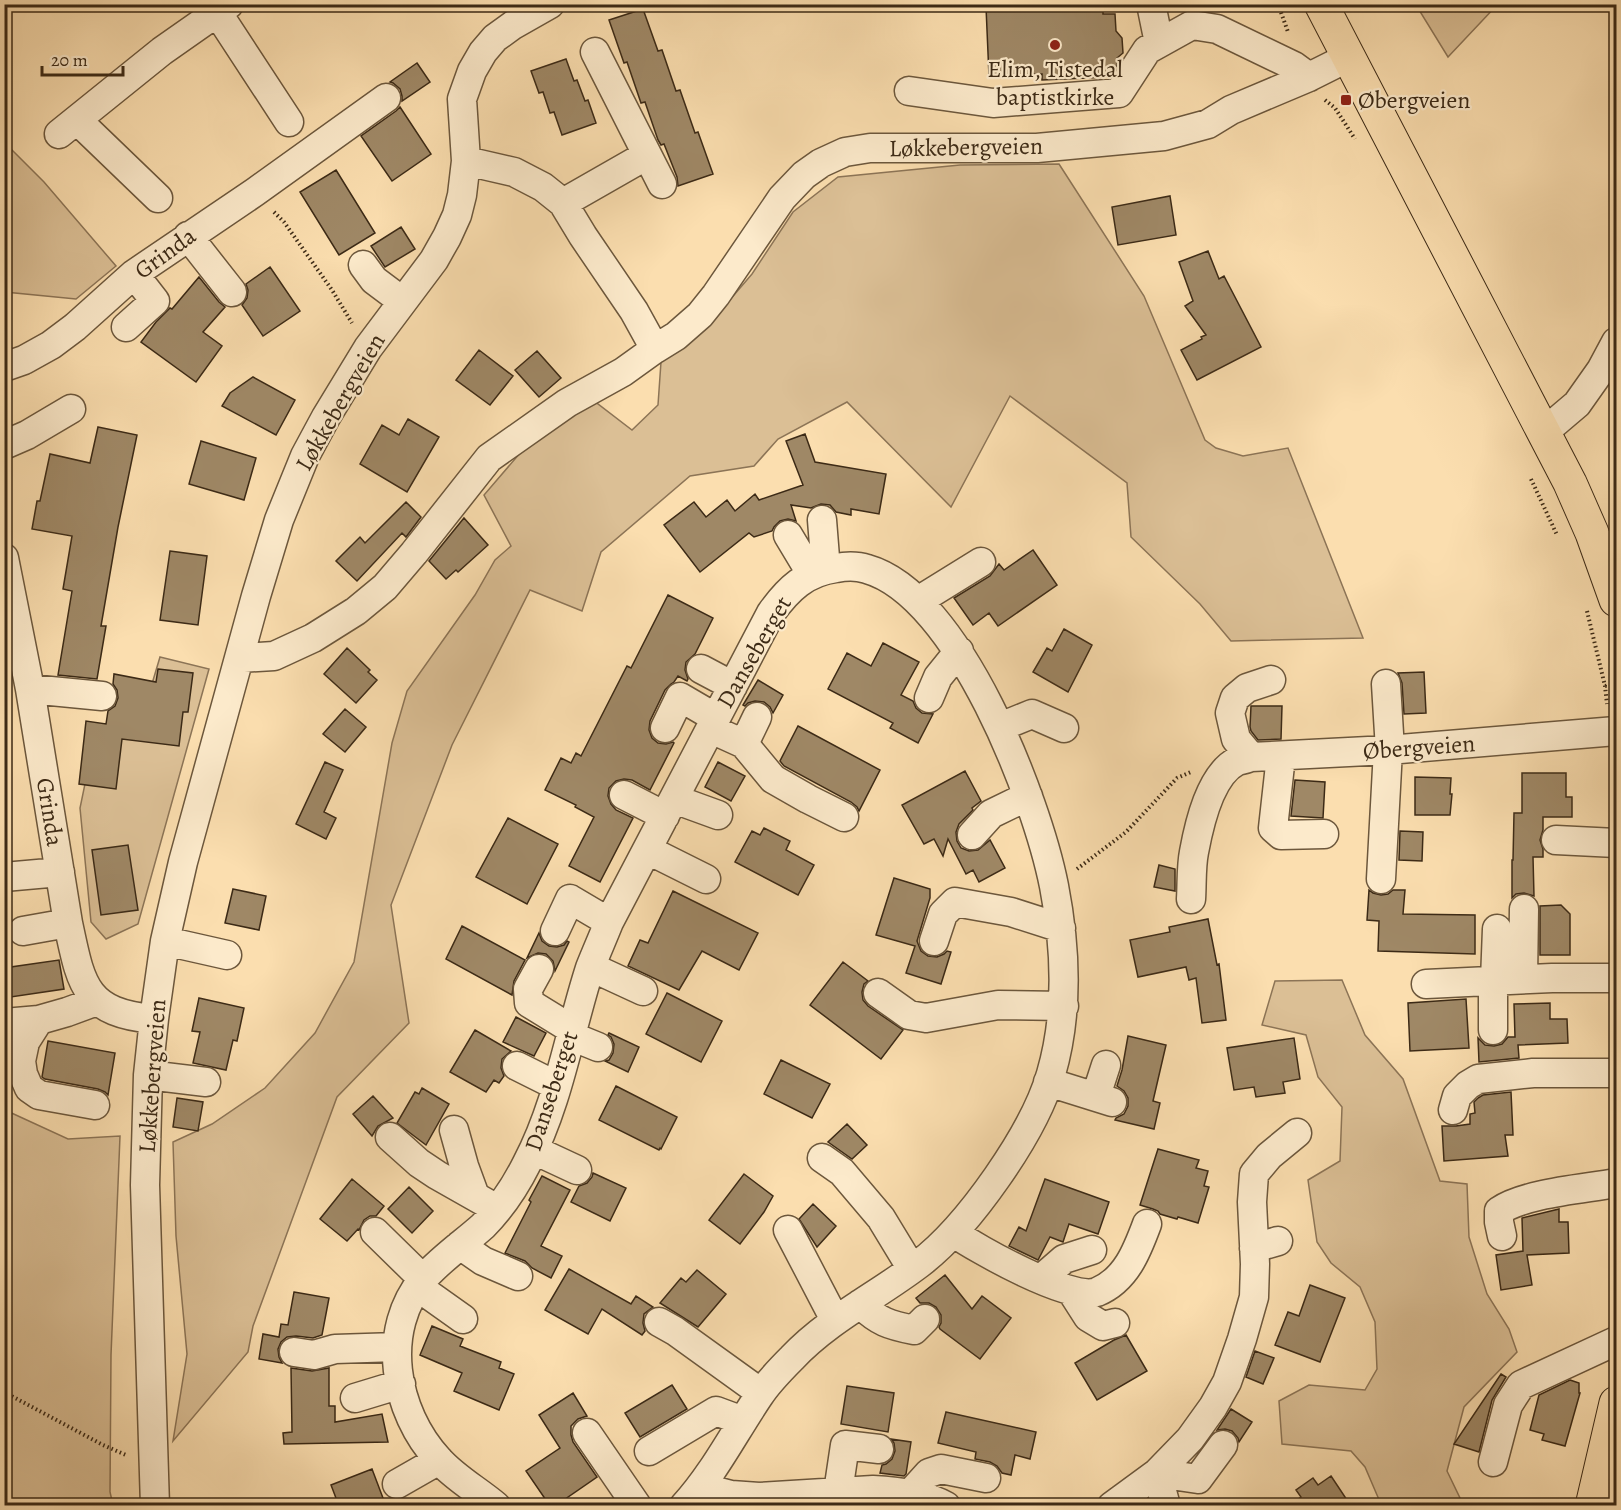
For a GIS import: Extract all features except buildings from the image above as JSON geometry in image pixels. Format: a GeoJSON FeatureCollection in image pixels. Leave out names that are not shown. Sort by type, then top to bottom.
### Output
{"type":"FeatureCollection","features":[{"type":"Feature","properties":{"kind":"main road"},"geometry":{"type":"LineString","coordinates":[[1330,8],[1349,57],[1570,483],[1592,533],[1601,604]]}},
{"type":"Feature","properties":{"kind":"main road"},"geometry":{"type":"LineString","coordinates":[[1592,1506],[1617,1403]]}},
{"type":"Feature","properties":{"kind":"street"},"geometry":{"type":"LineString","coordinates":[[1150,4],[1160,43]]}},
{"type":"Feature","properties":{"kind":"street"},"geometry":{"type":"LineString","coordinates":[[158,198],[68,127],[162,51],[223,8],[289,122]]}},
{"type":"Feature","properties":{"kind":"street","name":"Løkkebergveien"},"geometry":{"type":"LineString","coordinates":[[154,1506],[145,1185],[148,1075],[165,941],[211,756],[279,520],[305,456],[368,348],[434,260],[457,215],[466,161],[462,99],[472,71],[483,52],[495,38],[513,25],[562,8]]}},
{"type":"Feature","properties":{"kind":"street"},"geometry":{"type":"LineString","coordinates":[[909,91],[993,103],[1119,93],[1147,50],[1192,26],[1217,29],[1301,74]]}},
{"type":"Feature","properties":{"kind":"street"},"geometry":{"type":"LineString","coordinates":[[595,52],[662,184]]}},
{"type":"Feature","properties":{"kind":"street","name":"Løkkebergveien"},"geometry":{"type":"LineString","coordinates":[[240,658],[274,656],[313,638],[356,611],[385,587],[489,458],[567,402],[623,372],[676,336],[700,315],[782,198],[804,175],[822,163],[844,152],[870,148],[1037,148],[1164,136],[1208,123],[1301,74],[1349,57]]}},
{"type":"Feature","properties":{"kind":"street","name":"Grinda"},"geometry":{"type":"LineString","coordinates":[[4,367],[24,360],[51,345],[75,327],[134,274],[255,192],[386,98]]}},
{"type":"Feature","properties":{"kind":"street"},"geometry":{"type":"LineString","coordinates":[[563,203],[647,155]]}},
{"type":"Feature","properties":{"kind":"street"},"geometry":{"type":"LineString","coordinates":[[466,161],[514,172],[543,188],[563,203],[634,311],[655,349]]}},
{"type":"Feature","properties":{"kind":"street"},"geometry":{"type":"LineString","coordinates":[[188,236],[232,292]]}},
{"type":"Feature","properties":{"kind":"street"},"geometry":{"type":"LineString","coordinates":[[363,265],[374,280],[402,302]]}},
{"type":"Feature","properties":{"kind":"street"},"geometry":{"type":"LineString","coordinates":[[126,327],[155,301],[134,274]]}},
{"type":"Feature","properties":{"kind":"street"},"geometry":{"type":"LineString","coordinates":[[1544,432],[1577,404],[1617,342]]}},
{"type":"Feature","properties":{"kind":"street"},"geometry":{"type":"LineString","coordinates":[[4,445],[27,435],[70,409]]}},
{"type":"Feature","properties":{"kind":"street"},"geometry":{"type":"LineString","coordinates":[[819,572],[822,520]]}},
{"type":"Feature","properties":{"kind":"street"},"geometry":{"type":"LineString","coordinates":[[788,535],[819,572]]}},
{"type":"Feature","properties":{"kind":"street","name":"Grinda"},"geometry":{"type":"LineString","coordinates":[[4,558],[21,680],[76,962],[86,988],[97,1001]]}},
{"type":"Feature","properties":{"kind":"street"},"geometry":{"type":"LineString","coordinates":[[918,601],[981,562]]}},
{"type":"Feature","properties":{"kind":"street"},"geometry":{"type":"LineString","coordinates":[[692,1496],[761,1393],[812,1338],[920,1264],[954,1233],[994,1181],[1023,1136],[1048,1082],[1060,1039],[1064,1006],[1064,963],[1054,885],[1038,821],[999,727],[959,651],[918,601],[899,584],[883,574],[865,568],[847,567],[819,572]]}},
{"type":"Feature","properties":{"kind":"street","name":"Danseberget"},"geometry":{"type":"LineString","coordinates":[[496,1506],[439,1460],[416,1427],[401,1384],[397,1347],[401,1320],[421,1283],[484,1225],[486,1203],[523,1172],[540,1138],[591,968],[609,922],[771,613],[781,598],[802,580],[819,572]]}},
{"type":"Feature","properties":{"kind":"street"},"geometry":{"type":"LineString","coordinates":[[929,698],[938,677],[959,651]]}},
{"type":"Feature","properties":{"kind":"street"},"geometry":{"type":"LineString","coordinates":[[701,669],[733,686]]}},
{"type":"Feature","properties":{"kind":"street"},"geometry":{"type":"LineString","coordinates":[[21,680],[102,696]]}},
{"type":"Feature","properties":{"kind":"street"},"geometry":{"type":"LineString","coordinates":[[1251,757],[1236,739],[1230,713],[1235,698],[1246,688],[1271,680]]}},
{"type":"Feature","properties":{"kind":"street"},"geometry":{"type":"LineString","coordinates":[[1381,879],[1389,750],[1386,684]]}},
{"type":"Feature","properties":{"kind":"street"},"geometry":{"type":"LineString","coordinates":[[665,728],[680,698],[744,744],[773,779],[844,817]]}},
{"type":"Feature","properties":{"kind":"street"},"geometry":{"type":"LineString","coordinates":[[999,727],[1032,714],[1064,728]]}},
{"type":"Feature","properties":{"kind":"street"},"geometry":{"type":"LineString","coordinates":[[744,744],[757,717]]}},
{"type":"Feature","properties":{"kind":"street","name":"Øbergveien"},"geometry":{"type":"LineString","coordinates":[[1226,770],[1236,762],[1251,757],[1389,750],[1613,731]]}},
{"type":"Feature","properties":{"kind":"street"},"geometry":{"type":"LineString","coordinates":[[1281,756],[1274,828],[1281,835],[1324,834]]}},
{"type":"Feature","properties":{"kind":"street"},"geometry":{"type":"LineString","coordinates":[[1191,899],[1193,854],[1203,817],[1212,789],[1226,770]]}},
{"type":"Feature","properties":{"kind":"street"},"geometry":{"type":"LineString","coordinates":[[624,795],[670,807],[718,815]]}},
{"type":"Feature","properties":{"kind":"street"},"geometry":{"type":"LineString","coordinates":[[972,835],[991,814],[1028,796]]}},
{"type":"Feature","properties":{"kind":"street"},"geometry":{"type":"LineString","coordinates":[[1556,840],[1617,843]]}},
{"type":"Feature","properties":{"kind":"street"},"geometry":{"type":"LineString","coordinates":[[648,850],[706,879]]}},
{"type":"Feature","properties":{"kind":"street"},"geometry":{"type":"LineString","coordinates":[[4,876],[60,872]]}},
{"type":"Feature","properties":{"kind":"street"},"geometry":{"type":"LineString","coordinates":[[555,931],[575,888],[609,922]]}},
{"type":"Feature","properties":{"kind":"street"},"geometry":{"type":"LineString","coordinates":[[934,941],[943,914],[955,902],[1011,912],[1061,928]]}},
{"type":"Feature","properties":{"kind":"street"},"geometry":{"type":"LineString","coordinates":[[1493,1030],[1524,909]]}},
{"type":"Feature","properties":{"kind":"street"},"geometry":{"type":"LineString","coordinates":[[23,932],[68,923]]}},
{"type":"Feature","properties":{"kind":"street"},"geometry":{"type":"LineString","coordinates":[[1497,929],[1504,980]]}},
{"type":"Feature","properties":{"kind":"street"},"geometry":{"type":"LineString","coordinates":[[165,941],[227,955]]}},
{"type":"Feature","properties":{"kind":"street"},"geometry":{"type":"LineString","coordinates":[[591,968],[643,991]]}},
{"type":"Feature","properties":{"kind":"street"},"geometry":{"type":"LineString","coordinates":[[539,969],[528,989],[529,1004],[597,1047]]}},
{"type":"Feature","properties":{"kind":"street"},"geometry":{"type":"LineString","coordinates":[[1426,984],[1617,978]]}},
{"type":"Feature","properties":{"kind":"street"},"geometry":{"type":"LineString","coordinates":[[878,993],[909,1016],[926,1018],[998,1005],[1064,1006]]}},
{"type":"Feature","properties":{"kind":"street"},"geometry":{"type":"LineString","coordinates":[[4,1023],[39,1020],[97,1001],[110,1009],[134,1017],[154,1019]]}},
{"type":"Feature","properties":{"kind":"street"},"geometry":{"type":"LineString","coordinates":[[39,1020],[26,1042],[21,1062],[22,1074],[28,1088],[39,1095],[95,1105]]}},
{"type":"Feature","properties":{"kind":"street"},"geometry":{"type":"LineString","coordinates":[[1048,1082],[1104,1099],[1106,1065]]}},
{"type":"Feature","properties":{"kind":"street"},"geometry":{"type":"LineString","coordinates":[[517,1066],[557,1086]]}},
{"type":"Feature","properties":{"kind":"street"},"geometry":{"type":"LineString","coordinates":[[1454,1110],[1457,1096],[1478,1079],[1533,1073],[1617,1073]]}},
{"type":"Feature","properties":{"kind":"street"},"geometry":{"type":"LineString","coordinates":[[148,1075],[206,1082]]}},
{"type":"Feature","properties":{"kind":"street"},"geometry":{"type":"LineString","coordinates":[[454,1130],[464,1166],[486,1203]]}},
{"type":"Feature","properties":{"kind":"street"},"geometry":{"type":"LineString","coordinates":[[1112,1506],[1157,1473],[1190,1439],[1213,1407],[1254,1335],[1254,1298],[1266,1245],[1252,1202],[1254,1174],[1269,1156],[1297,1133]]}},
{"type":"Feature","properties":{"kind":"street"},"geometry":{"type":"LineString","coordinates":[[390,1137],[419,1163],[486,1203]]}},
{"type":"Feature","properties":{"kind":"street"},"geometry":{"type":"LineString","coordinates":[[534,1150],[577,1170]]}},
{"type":"Feature","properties":{"kind":"street"},"geometry":{"type":"LineString","coordinates":[[822,1158],[842,1172],[881,1218],[912,1269]]}},
{"type":"Feature","properties":{"kind":"street"},"geometry":{"type":"LineString","coordinates":[[1502,1236],[1499,1211],[1510,1204],[1544,1195],[1617,1183]]}},
{"type":"Feature","properties":{"kind":"street"},"geometry":{"type":"LineString","coordinates":[[954,1233],[967,1242],[1041,1279],[1072,1292],[1094,1293],[1114,1282],[1135,1255],[1147,1224]]}},
{"type":"Feature","properties":{"kind":"street"},"geometry":{"type":"LineString","coordinates":[[788,1230],[836,1320]]}},
{"type":"Feature","properties":{"kind":"street"},"geometry":{"type":"LineString","coordinates":[[375,1232],[421,1283],[463,1319]]}},
{"type":"Feature","properties":{"kind":"street"},"geometry":{"type":"LineString","coordinates":[[460,1245],[483,1261],[518,1276]]}},
{"type":"Feature","properties":{"kind":"street"},"geometry":{"type":"LineString","coordinates":[[1041,1279],[1064,1259],[1092,1250]]}},
{"type":"Feature","properties":{"kind":"street"},"geometry":{"type":"LineString","coordinates":[[1072,1292],[1088,1317],[1103,1326],[1115,1323]]}},
{"type":"Feature","properties":{"kind":"street"},"geometry":{"type":"LineString","coordinates":[[860,1304],[874,1317],[891,1326],[914,1330],[926,1319]]}},
{"type":"Feature","properties":{"kind":"street"},"geometry":{"type":"LineString","coordinates":[[658,1322],[675,1331],[761,1393]]}},
{"type":"Feature","properties":{"kind":"street"},"geometry":{"type":"LineString","coordinates":[[1493,1462],[1508,1405],[1521,1385],[1617,1341]]}},
{"type":"Feature","properties":{"kind":"street"},"geometry":{"type":"LineString","coordinates":[[294,1352],[314,1354],[335,1349],[397,1347]]}},
{"type":"Feature","properties":{"kind":"street"},"geometry":{"type":"LineString","coordinates":[[355,1398],[401,1384]]}},
{"type":"Feature","properties":{"kind":"street"},"geometry":{"type":"LineString","coordinates":[[649,1451],[716,1411],[743,1421]]}},
{"type":"Feature","properties":{"kind":"street"},"geometry":{"type":"LineString","coordinates":[[587,1433],[637,1506]]}},
{"type":"Feature","properties":{"kind":"street"},"geometry":{"type":"LineString","coordinates":[[820,1497],[845,1444],[879,1449]]}},
{"type":"Feature","properties":{"kind":"street"},"geometry":{"type":"LineString","coordinates":[[1157,1473],[1198,1479],[1223,1445]]}},
{"type":"Feature","properties":{"kind":"street"},"geometry":{"type":"LineString","coordinates":[[397,1484],[439,1460]]}},
{"type":"Feature","properties":{"kind":"street"},"geometry":{"type":"LineString","coordinates":[[692,1496],[820,1497],[873,1490],[892,1491],[927,1501],[929,1473],[941,1469],[986,1478]]}},
{"type":"Feature","properties":{"kind":"street"},"geometry":{"type":"LineString","coordinates":[[1157,1473],[1166,1506]]}},
{"type":"Feature","properties":{"kind":"path"},"geometry":{"type":"LineString","coordinates":[[562,8],[589,4]]}},
{"type":"Feature","properties":{"kind":"path"},"geometry":{"type":"LineString","coordinates":[[1278,4],[1301,74],[1335,108],[1359,147]]}},
{"type":"Feature","properties":{"kind":"path"},"geometry":{"type":"LineString","coordinates":[[255,192],[284,222],[332,290],[368,348]]}},
{"type":"Feature","properties":{"kind":"path"},"geometry":{"type":"LineString","coordinates":[[1531,478],[1561,543]]}},
{"type":"Feature","properties":{"kind":"path"},"geometry":{"type":"LineString","coordinates":[[1601,604],[1605,687],[1613,731]]}},
{"type":"Feature","properties":{"kind":"path"},"geometry":{"type":"LineString","coordinates":[[1605,687],[1617,684]]}},
{"type":"Feature","properties":{"kind":"path"},"geometry":{"type":"LineString","coordinates":[[1054,885],[1126,832],[1177,778],[1192,772],[1226,770]]}},
{"type":"Feature","properties":{"kind":"path"},"geometry":{"type":"LineString","coordinates":[[4,1392],[103,1445],[153,1465]]}},
{"type":"Feature","properties":{"kind":"shaded area"},"geometry":{"type":"Polygon","coordinates":[[[1416,5],[1497,5],[1448,57],[1416,5]]]}},
{"type":"Feature","properties":{"kind":"shaded area"},"geometry":{"type":"Polygon","coordinates":[[[4,142],[44,182],[116,266],[76,299],[5,292],[4,142]]]}},
{"type":"Feature","properties":{"kind":"shaded area"},"geometry":{"type":"Polygon","coordinates":[[[1059,164],[1144,296],[1205,440],[1216,448],[1243,456],[1288,448],[1363,638],[1231,641],[1200,604],[1131,537],[1127,483],[1010,396],[951,507],[847,402],[778,439],[754,466],[690,476],[601,552],[582,611],[530,590],[452,745],[391,905],[409,1023],[337,1097],[253,1326],[248,1352],[173,1441],[187,1354],[176,1236],[173,1142],[212,1124],[265,1088],[315,1033],[354,962],[392,743],[407,691],[475,595],[495,560],[511,546],[484,495],[539,431],[594,401],[632,430],[658,405],[661,362],[710,323],[752,274],[793,212],[838,177],[960,165],[1059,164]]]}},
{"type":"Feature","properties":{"kind":"shaded area"},"geometry":{"type":"Polygon","coordinates":[[[160,657],[209,669],[138,924],[106,939],[91,922],[80,808],[87,774],[143,714],[160,657]]]}},
{"type":"Feature","properties":{"kind":"shaded area"},"geometry":{"type":"Polygon","coordinates":[[[1342,980],[1365,1035],[1403,1079],[1440,1181],[1467,1184],[1469,1237],[1487,1294],[1509,1329],[1517,1352],[1464,1407],[1447,1471],[1460,1498],[1460,1505],[1379,1505],[1380,1502],[1365,1467],[1351,1451],[1282,1444],[1279,1401],[1309,1385],[1365,1390],[1377,1369],[1375,1322],[1360,1287],[1331,1263],[1317,1242],[1308,1180],[1340,1161],[1342,1107],[1318,1077],[1306,1035],[1262,1025],[1275,981],[1342,980]]]}},
{"type":"Feature","properties":{"kind":"shaded area"},"geometry":{"type":"Polygon","coordinates":[[[5,1110],[68,1139],[120,1136],[111,1355],[110,1492],[113,1505],[5,1505],[5,1110]]]}},
{"type":"Feature","properties":{"kind":"place","name":"Elim, Tistedal baptistkirke"},"geometry":{"type":"Point","coordinates":[1055,45]}},
{"type":"Feature","properties":{"kind":"place","name":"Øbergveien"},"geometry":{"type":"Point","coordinates":[1346,100]}}]}
